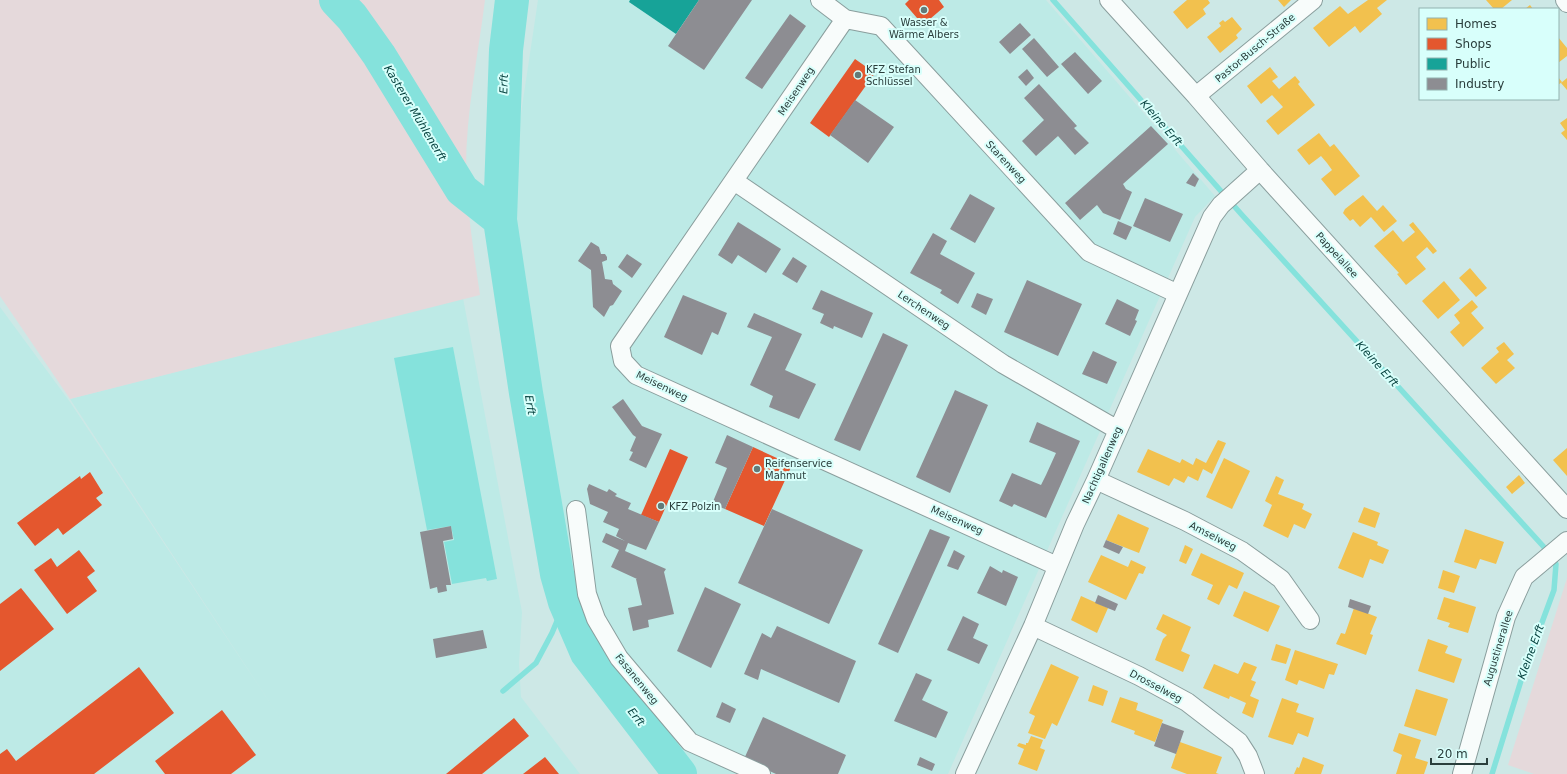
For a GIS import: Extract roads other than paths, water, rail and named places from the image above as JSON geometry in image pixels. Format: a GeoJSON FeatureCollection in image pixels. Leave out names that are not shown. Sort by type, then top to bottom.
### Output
{"type":"FeatureCollection","features":[{"type":"Feature","properties":{"kind":"street"},"geometry":{"type":"LineString","coordinates":[[820,0],[845,20]]}},
{"type":"Feature","properties":{"kind":"street","name":"Pappelallee"},"geometry":{"type":"LineString","coordinates":[[1109,0],[1196,96],[1260,170],[1567,509]]}},
{"type":"Feature","properties":{"kind":"street","name":"Pastor-Busch-Straße"},"geometry":{"type":"LineString","coordinates":[[1196,96],[1313,0]]}},
{"type":"Feature","properties":{"kind":"street","name":"Meisenweg"},"geometry":{"type":"LineString","coordinates":[[845,20],[620,346],[623,361],[636,375],[1057,566]]}},
{"type":"Feature","properties":{"kind":"street","name":"Starenweg"},"geometry":{"type":"LineString","coordinates":[[845,20],[881,26],[1089,252],[1178,294]]}},
{"type":"Feature","properties":{"kind":"street","name":"Nachtigallenweg"},"geometry":{"type":"LineString","coordinates":[[965,774],[1033,626],[1057,566],[1212,217],[1221,205],[1260,170]]}},
{"type":"Feature","properties":{"kind":"street","name":"Lerchenweg"},"geometry":{"type":"LineString","coordinates":[[734,181],[1003,364],[1118,430]]}},
{"type":"Feature","properties":{"kind":"street","name":"Amselweg"},"geometry":{"type":"LineString","coordinates":[[1096,480],[1242,551],[1281,579],[1310,620]]}},
{"type":"Feature","properties":{"kind":"street","name":"Fasanenweg"},"geometry":{"type":"LineString","coordinates":[[576,510],[587,594],[596,619],[619,658],[690,742],[761,774]]}},
{"type":"Feature","properties":{"kind":"street","name":"Augustinerallee"},"geometry":{"type":"LineString","coordinates":[[1462,774],[1506,617],[1524,577],[1564,543]]}},
{"type":"Feature","properties":{"kind":"street","name":"Drosselweg"},"geometry":{"type":"LineString","coordinates":[[1033,626],[1139,676],[1187,702],[1239,742],[1248,756],[1255,774]]}},
{"type":"Feature","properties":{"kind":"water"},"geometry":{"type":"Polygon","coordinates":[[[453,347],[497,579],[487,581],[486,578],[452,584],[444,542],[454,540],[451,526],[427,530],[394,358],[453,347]]]}},
{"type":"Feature","properties":{"kind":"waterway","name":"Kasterer Mühlenerft"},"geometry":{"type":"LineString","coordinates":[[336,0],[352,17],[379,55],[462,190],[500,220]]}},
{"type":"Feature","properties":{"kind":"waterway","name":"Erft"},"geometry":{"type":"LineString","coordinates":[[512,0],[506,50],[500,220],[526,393],[557,574],[565,602],[587,653],[680,774]]}},
{"type":"Feature","properties":{"kind":"waterway","name":"Kleine Erft"},"geometry":{"type":"LineString","coordinates":[[1053,0],[1242,215],[1543,546],[1556,564],[1554,590],[1524,671],[1492,774]]}},
{"type":"Feature","properties":{"kind":"waterway"},"geometry":{"type":"LineString","coordinates":[[503,691],[536,663],[552,633],[565,602]]}},
{"type":"Feature","properties":{"kind":"place","name":"Wasser & Wärme Albers"},"geometry":{"type":"Point","coordinates":[924,10]}},
{"type":"Feature","properties":{"kind":"place","name":"KFZ Stefan Schlüssel"},"geometry":{"type":"Point","coordinates":[858,75]}},
{"type":"Feature","properties":{"kind":"place","name":"Reifenservice Mahmut"},"geometry":{"type":"Point","coordinates":[757,469]}},
{"type":"Feature","properties":{"kind":"place","name":"KFZ Polzin"},"geometry":{"type":"Point","coordinates":[661,506]}}]}
